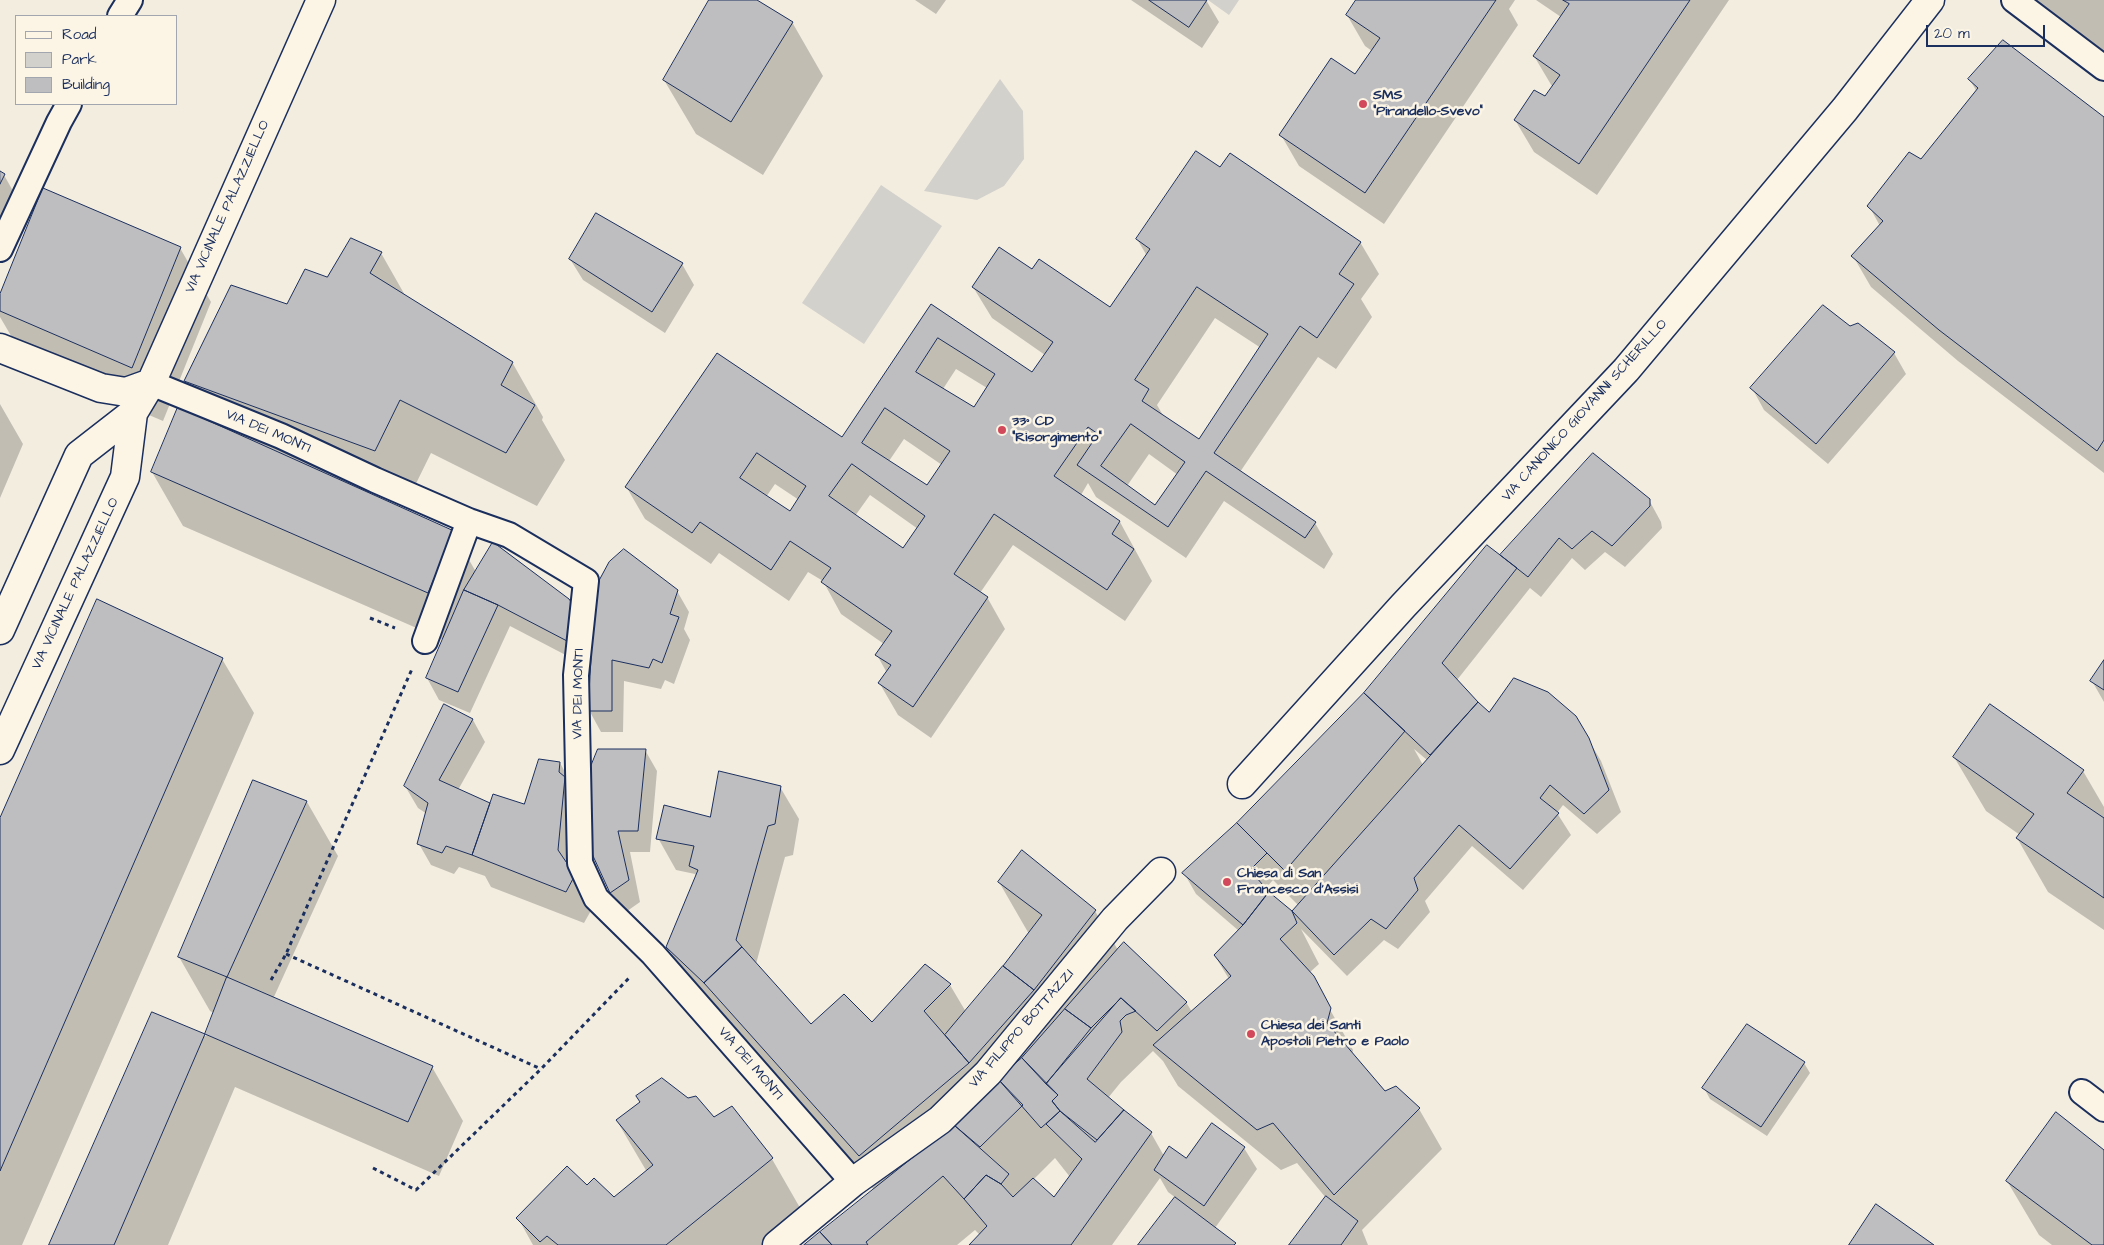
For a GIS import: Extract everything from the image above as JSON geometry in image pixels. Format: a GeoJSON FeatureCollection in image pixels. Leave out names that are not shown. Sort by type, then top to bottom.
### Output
{"type":"FeatureCollection","features":[{"type":"Feature","properties":{"kind":"street","name":"VIA VICINALE PALAZZIELLO"},"geometry":{"type":"LineString","coordinates":[[0,630],[79,455],[133,413],[151,383],[321,0]]}},
{"type":"Feature","properties":{"kind":"street","name":"VIA CANONICO GIOVANNI SCHERILLO"},"geometry":{"type":"LineString","coordinates":[[1242,784],[1402,606],[1626,370],[1845,110],[1930,0]]}},
{"type":"Feature","properties":{"kind":"street"},"geometry":{"type":"LineString","coordinates":[[0,348],[100,388],[126,392],[151,383]]}},
{"type":"Feature","properties":{"kind":"street","name":"VIA VICINALE PALAZZIELLO"},"geometry":{"type":"LineString","coordinates":[[0,750],[125,477],[133,413]]}},
{"type":"Feature","properties":{"kind":"street","name":"VIA FILIPPO BOTTAZZI"},"geometry":{"type":"LineString","coordinates":[[777,1245],[853,1182],[940,1120],[988,1073],[1115,919],[1161,872]]}},
{"type":"Feature","properties":{"kind":"lane"},"geometry":{"type":"LineString","coordinates":[[121,15],[130,0]]}},
{"type":"Feature","properties":{"kind":"lane"},"geometry":{"type":"LineString","coordinates":[[2014,0],[2104,68]]}},
{"type":"Feature","properties":{"kind":"lane"},"geometry":{"type":"LineString","coordinates":[[0,249],[68,105]]}},
{"type":"Feature","properties":{"kind":"lane","name":"VIA DEI MONTI"},"geometry":{"type":"LineString","coordinates":[[151,383],[281,436],[374,480],[469,521],[509,535],[586,581],[576,675],[580,862],[596,898],[653,954],[853,1182]]}},
{"type":"Feature","properties":{"kind":"lane"},"geometry":{"type":"LineString","coordinates":[[425,641],[469,521]]}},
{"type":"Feature","properties":{"kind":"lane"},"geometry":{"type":"LineString","coordinates":[[2082,1092],[2104,1109]]}},
{"type":"Feature","properties":{"kind":"path"},"geometry":{"type":"LineString","coordinates":[[271,980],[286,954],[425,641]]}},
{"type":"Feature","properties":{"kind":"path"},"geometry":{"type":"LineString","coordinates":[[286,954],[541,1069]]}},
{"type":"Feature","properties":{"kind":"path"},"geometry":{"type":"LineString","coordinates":[[373,1168],[416,1190],[541,1069],[653,954]]}},
{"type":"Feature","properties":{"kind":"green space"},"geometry":{"type":"Polygon","coordinates":[[[1208,0],[1239,0],[1229,15],[1208,0]]]}},
{"type":"Feature","properties":{"kind":"green space"},"geometry":{"type":"Polygon","coordinates":[[[1000,79],[1023,111],[1024,159],[1004,186],[977,200],[924,191],[1000,79]]]}},
{"type":"Feature","properties":{"kind":"green space"},"geometry":{"type":"Polygon","coordinates":[[[881,185],[942,226],[864,344],[802,303],[881,185]]]}},
{"type":"Feature","properties":{"kind":"building"},"geometry":{"type":"Polygon","coordinates":[[[709,0],[757,0],[793,22],[731,122],[663,80],[709,0]]]}},
{"type":"Feature","properties":{"kind":"building"},"geometry":{"type":"Polygon","coordinates":[[[1149,0],[1207,0],[1189,27],[1149,0]]]}},
{"type":"Feature","properties":{"kind":"building","name":"SMS \"Pirandello-Svevo\""},"geometry":{"type":"Polygon","coordinates":[[[1356,0],[1496,0],[1365,193],[1279,135],[1331,58],[1355,74],[1380,38],[1346,15],[1356,0]]]}},
{"type":"Feature","properties":{"kind":"building","name":"SMS \"Pirandello-Svevo\""},"geometry":{"type":"Polygon","coordinates":[[[1563,0],[1690,0],[1579,164],[1514,120],[1534,90],[1545,96],[1560,75],[1533,56],[1569,4],[1563,0]]]}},
{"type":"Feature","properties":{"kind":"building"},"geometry":{"type":"Polygon","coordinates":[[[2003,40],[2104,117],[2104,440],[2097,451],[1939,330],[1851,256],[1883,221],[1867,206],[1909,152],[1921,159],[1978,88],[1968,79],[2003,40]]]}},
{"type":"Feature","properties":{"kind":"building","name":"33° CD \"Risorgimento\""},"geometry":{"type":"Polygon","coordinates":[[[1196,151],[1220,167],[1230,153],[1361,242],[1339,274],[1354,284],[1317,338],[1300,326],[1214,453],[1316,522],[1305,538],[1206,471],[1168,527],[1077,465],[1098,434],[1088,427],[1054,476],[1120,521],[1112,534],[1134,549],[1107,590],[994,514],[954,574],[988,597],[913,707],[878,683],[891,665],[875,655],[892,631],[821,582],[831,568],[790,541],[771,570],[700,522],[692,533],[625,487],[717,353],[842,437],[931,304],[1032,372],[1053,342],[972,287],[999,247],[1032,269],[1039,259],[1110,307],[1150,249],[1136,239],[1196,151]],[[1197,287],[1135,380],[1149,389],[1142,401],[1199,439],[1268,334],[1197,287]],[[938,338],[916,372],[974,407],[995,374],[938,338]],[[885,408],[862,443],[927,485],[950,451],[885,408]],[[1131,424],[1101,466],[1155,505],[1185,462],[1131,424]],[[757,453],[740,478],[790,511],[806,486],[757,453]],[[852,464],[829,496],[903,548],[925,516],[852,464]]]}},
{"type":"Feature","properties":{"kind":"building"},"geometry":{"type":"Polygon","coordinates":[[[0,171],[5,174],[0,184],[0,171]]]}},
{"type":"Feature","properties":{"kind":"building"},"geometry":{"type":"Polygon","coordinates":[[[43,188],[181,247],[132,368],[0,311],[0,294],[43,188]]]}},
{"type":"Feature","properties":{"kind":"building"},"geometry":{"type":"Polygon","coordinates":[[[596,213],[683,263],[652,312],[569,259],[596,213]]]}},
{"type":"Feature","properties":{"kind":"building"},"geometry":{"type":"Polygon","coordinates":[[[351,238],[382,252],[370,273],[513,362],[501,385],[535,405],[506,453],[400,400],[375,451],[184,381],[231,285],[287,304],[305,269],[327,277],[351,238]]]}},
{"type":"Feature","properties":{"kind":"building"},"geometry":{"type":"Polygon","coordinates":[[[1823,305],[1850,326],[1858,323],[1895,352],[1816,444],[1750,388],[1823,305]]]}},
{"type":"Feature","properties":{"kind":"building"},"geometry":{"type":"Polygon","coordinates":[[[178,407],[454,531],[428,593],[151,472],[178,407]]]}},
{"type":"Feature","properties":{"kind":"building"},"geometry":{"type":"Polygon","coordinates":[[[1593,453],[1650,499],[1650,506],[1612,546],[1592,531],[1572,549],[1559,538],[1528,577],[1500,555],[1593,453]]]}},
{"type":"Feature","properties":{"kind":"building"},"geometry":{"type":"Polygon","coordinates":[[[493,542],[569,599],[574,606],[567,641],[498,605],[464,590],[493,542]]]}},
{"type":"Feature","properties":{"kind":"building"},"geometry":{"type":"Polygon","coordinates":[[[1487,545],[1517,568],[1442,663],[1478,702],[1430,755],[1364,693],[1487,545]]]}},
{"type":"Feature","properties":{"kind":"building"},"geometry":{"type":"Polygon","coordinates":[[[624,549],[678,590],[670,614],[679,617],[662,663],[653,659],[649,668],[612,660],[612,711],[588,711],[595,588],[609,562],[624,549]]]}},
{"type":"Feature","properties":{"kind":"building"},"geometry":{"type":"Polygon","coordinates":[[[464,590],[498,605],[458,692],[426,678],[464,590]]]}},
{"type":"Feature","properties":{"kind":"building"},"geometry":{"type":"Polygon","coordinates":[[[97,599],[223,658],[0,1171],[0,818],[97,599]]]}},
{"type":"Feature","properties":{"kind":"building"},"geometry":{"type":"Polygon","coordinates":[[[2104,660],[2104,690],[2090,681],[2104,660]]]}},
{"type":"Feature","properties":{"kind":"building"},"geometry":{"type":"Polygon","coordinates":[[[1514,678],[1548,692],[1576,716],[1589,738],[1609,790],[1584,814],[1550,785],[1540,798],[1559,813],[1510,869],[1459,825],[1414,878],[1418,890],[1386,929],[1371,919],[1334,955],[1292,911],[1478,702],[1489,712],[1514,678]]]}},
{"type":"Feature","properties":{"kind":"building"},"geometry":{"type":"Polygon","coordinates":[[[1364,693],[1405,731],[1285,871],[1237,823],[1364,693]]]}},
{"type":"Feature","properties":{"kind":"building"},"geometry":{"type":"Polygon","coordinates":[[[444,704],[473,719],[439,780],[490,803],[472,855],[446,846],[442,853],[417,844],[428,803],[404,786],[444,704]]]}},
{"type":"Feature","properties":{"kind":"building"},"geometry":{"type":"Polygon","coordinates":[[[1990,704],[2084,770],[2067,793],[2104,818],[2104,898],[2016,838],[2034,814],[1953,757],[1990,704]]]}},
{"type":"Feature","properties":{"kind":"building"},"geometry":{"type":"Polygon","coordinates":[[[598,749],[646,749],[638,831],[618,831],[629,880],[610,893],[588,845],[590,768],[598,749]]]}},
{"type":"Feature","properties":{"kind":"building"},"geometry":{"type":"Polygon","coordinates":[[[539,759],[560,762],[559,772],[565,777],[558,850],[575,875],[566,892],[472,855],[493,794],[524,804],[539,759]]]}},
{"type":"Feature","properties":{"kind":"building"},"geometry":{"type":"Polygon","coordinates":[[[719,771],[781,786],[775,824],[768,826],[736,940],[742,947],[704,983],[666,947],[698,870],[689,866],[694,846],[656,839],[664,805],[710,817],[719,771]]]}},
{"type":"Feature","properties":{"kind":"building"},"geometry":{"type":"Polygon","coordinates":[[[253,780],[307,801],[227,977],[178,957],[253,780]]]}},
{"type":"Feature","properties":{"kind":"building","name":"Chiesa di San Francesco d'Assisi"},"geometry":{"type":"Polygon","coordinates":[[[1237,823],[1267,853],[1250,870],[1269,892],[1243,925],[1182,873],[1237,823]]]}},
{"type":"Feature","properties":{"kind":"building"},"geometry":{"type":"Polygon","coordinates":[[[1022,850],[1096,910],[1034,990],[1003,966],[1042,915],[998,882],[1022,850]]]}},
{"type":"Feature","properties":{"kind":"building","name":"Chiesa dei Santi Apostoli Pietro e Paolo"},"geometry":{"type":"Polygon","coordinates":[[[1269,892],[1292,911],[1297,923],[1280,939],[1314,976],[1331,1008],[1327,1023],[1385,1091],[1396,1086],[1420,1108],[1334,1195],[1273,1123],[1257,1130],[1153,1045],[1231,976],[1214,955],[1243,925],[1269,892]]]}},
{"type":"Feature","properties":{"kind":"building"},"geometry":{"type":"Polygon","coordinates":[[[1124,942],[1187,1002],[1157,1031],[1121,998],[1091,1028],[1065,1009],[1124,942]]]}},
{"type":"Feature","properties":{"kind":"building"},"geometry":{"type":"Polygon","coordinates":[[[742,947],[811,1024],[844,994],[872,1022],[925,964],[951,984],[924,1011],[969,1063],[859,1156],[704,983],[742,947]]]}},
{"type":"Feature","properties":{"kind":"building"},"geometry":{"type":"Polygon","coordinates":[[[1003,966],[1034,990],[969,1063],[945,1035],[1003,966]]]}},
{"type":"Feature","properties":{"kind":"building"},"geometry":{"type":"Polygon","coordinates":[[[227,977],[433,1066],[408,1122],[205,1034],[227,977]]]}},
{"type":"Feature","properties":{"kind":"building"},"geometry":{"type":"Polygon","coordinates":[[[1121,998],[1136,1011],[1126,1015],[1120,1021],[1122,1032],[1087,1079],[1124,1110],[1097,1140],[1060,1111],[1052,1101],[1058,1095],[1046,1084],[1121,998]]]}},
{"type":"Feature","properties":{"kind":"building"},"geometry":{"type":"Polygon","coordinates":[[[1065,1009],[1091,1028],[1046,1084],[1022,1058],[1065,1009]]]}},
{"type":"Feature","properties":{"kind":"building"},"geometry":{"type":"Polygon","coordinates":[[[152,1012],[205,1034],[114,1245],[49,1245],[152,1012]]]}},
{"type":"Feature","properties":{"kind":"building"},"geometry":{"type":"Polygon","coordinates":[[[1747,1024],[1805,1062],[1761,1127],[1702,1088],[1747,1024]]]}},
{"type":"Feature","properties":{"kind":"building"},"geometry":{"type":"Polygon","coordinates":[[[1022,1058],[1058,1095],[1052,1101],[1060,1111],[1041,1128],[998,1079],[1022,1058]]]}},
{"type":"Feature","properties":{"kind":"building"},"geometry":{"type":"Polygon","coordinates":[[[662,1078],[688,1098],[696,1096],[714,1117],[732,1106],[773,1158],[666,1245],[558,1245],[547,1236],[540,1242],[516,1218],[567,1166],[587,1185],[594,1178],[614,1197],[653,1165],[616,1120],[640,1102],[636,1096],[662,1078]]]}},
{"type":"Feature","properties":{"kind":"building"},"geometry":{"type":"Polygon","coordinates":[[[998,1079],[1023,1105],[980,1147],[954,1125],[998,1079]]]}},
{"type":"Feature","properties":{"kind":"building"},"geometry":{"type":"Polygon","coordinates":[[[1124,1110],[1152,1132],[1071,1245],[969,1245],[987,1226],[964,1199],[986,1175],[1001,1184],[1013,1197],[1033,1178],[1054,1197],[1082,1159],[1046,1124],[1060,1111],[1095,1142],[1124,1110]]]}},
{"type":"Feature","properties":{"kind":"building"},"geometry":{"type":"Polygon","coordinates":[[[2056,1112],[2104,1150],[2104,1245],[2092,1245],[2006,1181],[2056,1112]]]}},
{"type":"Feature","properties":{"kind":"building"},"geometry":{"type":"Polygon","coordinates":[[[1212,1123],[1245,1147],[1204,1206],[1154,1170],[1169,1146],[1186,1158],[1212,1123]]]}},
{"type":"Feature","properties":{"kind":"building"},"geometry":{"type":"Polygon","coordinates":[[[954,1125],[1009,1174],[1001,1184],[986,1175],[964,1199],[943,1176],[866,1242],[868,1245],[832,1245],[820,1232],[954,1125]]]}},
{"type":"Feature","properties":{"kind":"building"},"geometry":{"type":"Polygon","coordinates":[[[1326,1196],[1358,1221],[1341,1245],[1289,1245],[1326,1196]]]}},
{"type":"Feature","properties":{"kind":"building"},"geometry":{"type":"Polygon","coordinates":[[[1175,1197],[1236,1243],[1234,1245],[1138,1245],[1175,1197]]]}},
{"type":"Feature","properties":{"kind":"building"},"geometry":{"type":"Polygon","coordinates":[[[1876,1204],[1934,1245],[1849,1245],[1876,1204]]]}},
{"type":"Feature","properties":{"kind":"building"},"geometry":{"type":"Polygon","coordinates":[[[820,1232],[832,1245],[804,1245],[820,1232]]]}},
{"type":"Feature","properties":{"kind":"place","name":"SMS \"Pirandello-Svevo\""},"geometry":{"type":"Point","coordinates":[1363,104]}},
{"type":"Feature","properties":{"kind":"place","name":"33° CD \"Risorgimento\""},"geometry":{"type":"Point","coordinates":[1002,430]}},
{"type":"Feature","properties":{"kind":"place","name":"Chiesa di San Francesco d'Assisi"},"geometry":{"type":"Point","coordinates":[1227,882]}},
{"type":"Feature","properties":{"kind":"place","name":"Chiesa dei Santi Apostoli Pietro e Paolo"},"geometry":{"type":"Point","coordinates":[1251,1034]}}]}
